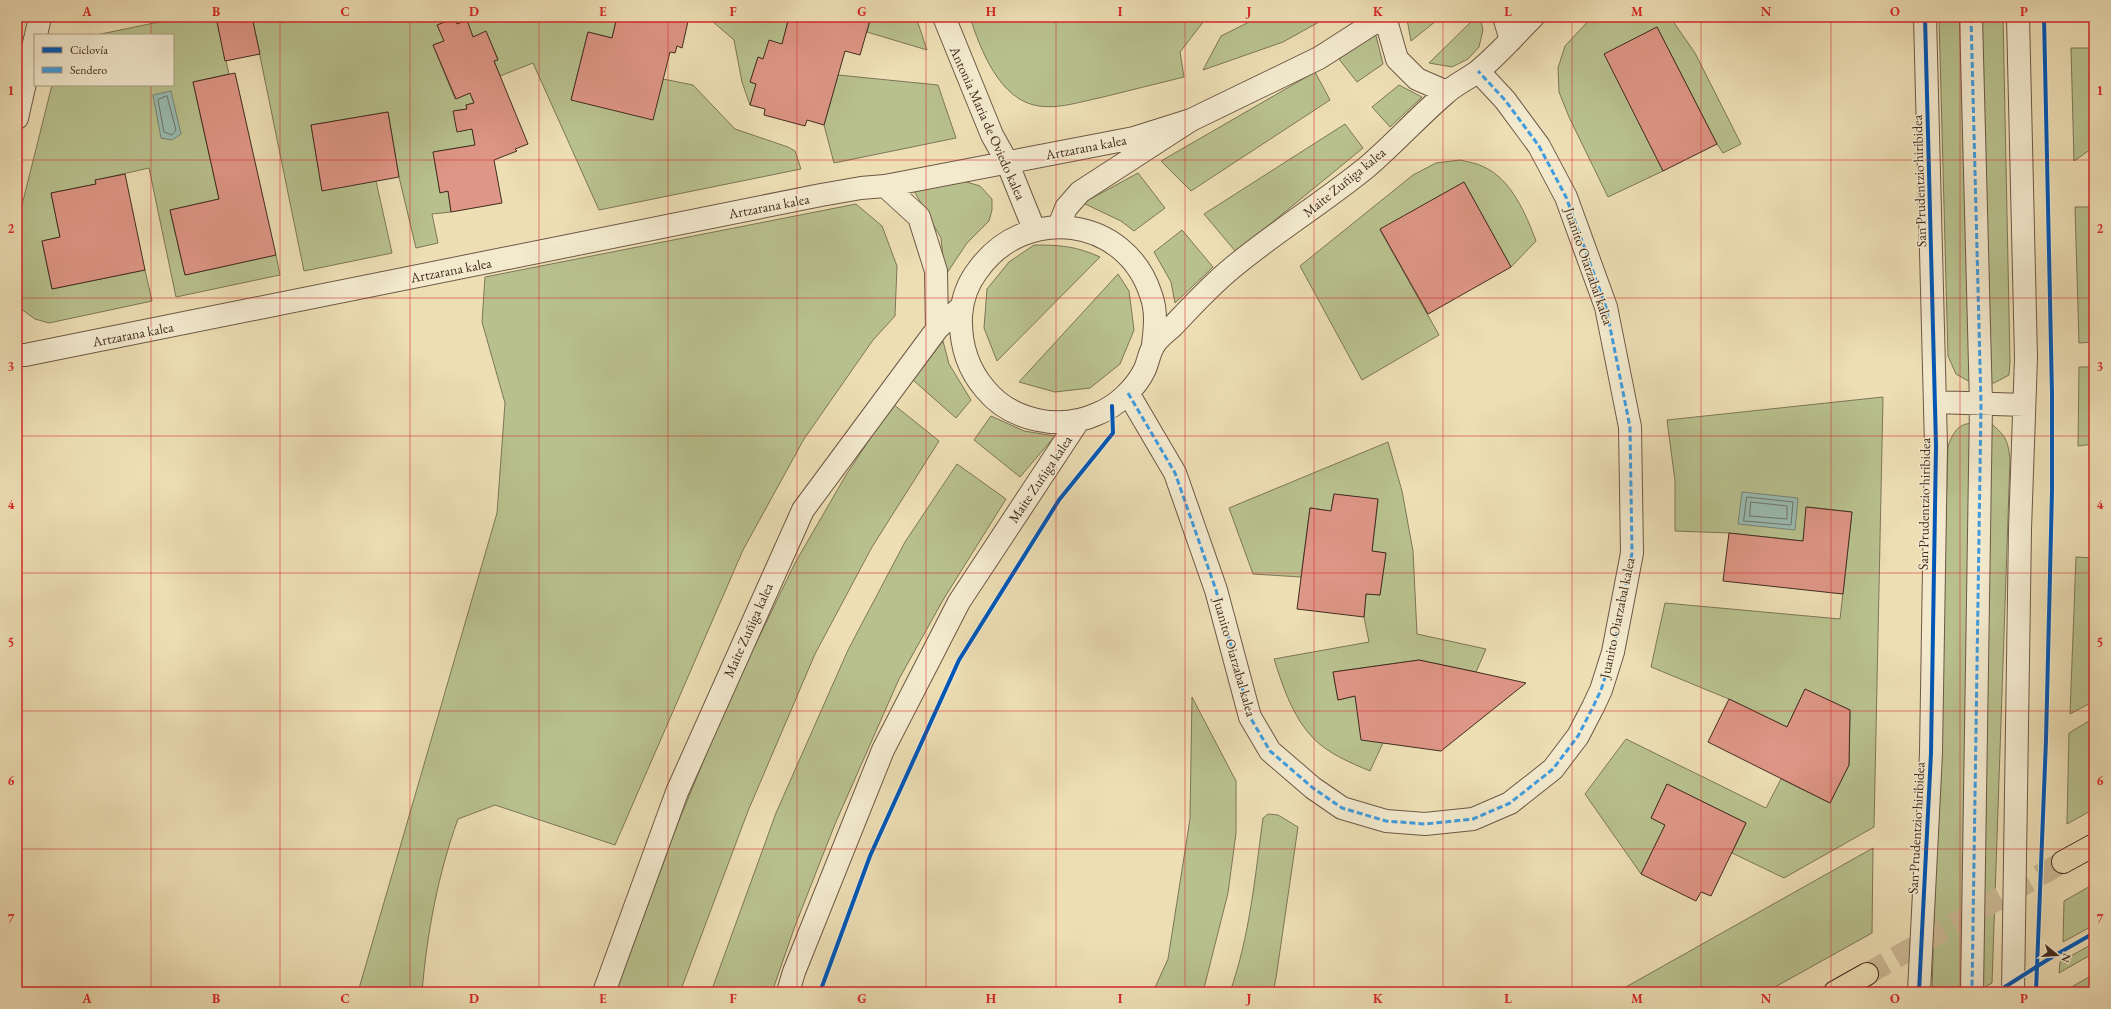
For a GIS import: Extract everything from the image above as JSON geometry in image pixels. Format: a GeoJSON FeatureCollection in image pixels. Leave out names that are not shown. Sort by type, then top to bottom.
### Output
{"type":"FeatureCollection","features":[{"type":"Feature","properties":{"kind":"main road"},"geometry":{"type":"LineString","coordinates":[[2063,862],[2094,845]]}},
{"type":"Feature","properties":{"kind":"main road"},"geometry":{"type":"LineString","coordinates":[[1835,992],[1867,974]]}},
{"type":"Feature","properties":{"kind":"street"},"geometry":{"type":"LineString","coordinates":[[36,34],[40,17]]}},
{"type":"Feature","properties":{"kind":"street","name":"Antonia Maria de Oviedo kalea"},"geometry":{"type":"LineString","coordinates":[[944,17],[992,135],[1007,162],[1034,229]]}},
{"type":"Feature","properties":{"kind":"street"},"geometry":{"type":"LineString","coordinates":[[1059,226],[1066,208],[1080,192],[1191,120],[1318,58],[1384,17],[1397,60],[1417,79],[1447,92]]}},
{"type":"Feature","properties":{"kind":"street"},"geometry":{"type":"LineString","coordinates":[[1504,17],[1511,40]]}},
{"type":"Feature","properties":{"kind":"street","name":"Maite Zuñiga kalea"},"geometry":{"type":"LineString","coordinates":[[1154,345],[1230,269],[1368,166],[1447,92],[1478,71],[1533,17]]}},
{"type":"Feature","properties":{"kind":"street","name":"San Prudentzio hiribidea"},"geometry":{"type":"LineString","coordinates":[[1920,992],[1931,753],[1936,402],[1925,17]]}},
{"type":"Feature","properties":{"kind":"street"},"geometry":{"type":"LineString","coordinates":[[1971,17],[1981,404],[1972,992]]}},
{"type":"Feature","properties":{"kind":"street"},"geometry":{"type":"LineString","coordinates":[[2013,992],[2020,537],[2026,358],[2018,17]]}},
{"type":"Feature","properties":{"kind":"street"},"geometry":{"type":"LineString","coordinates":[[17,118],[34,43]]}},
{"type":"Feature","properties":{"kind":"street","name":"Juanito Oiarzabal kalea"},"geometry":{"type":"LineString","coordinates":[[1128,393],[1175,473],[1216,590],[1250,717],[1270,751],[1312,788],[1342,808],[1386,821],[1425,824],[1474,819],[1481,816],[1510,803],[1553,769],[1578,736],[1593,707],[1601,690],[1612,652],[1632,553],[1630,427],[1606,308],[1566,197],[1539,146],[1505,100],[1478,71]]}},
{"type":"Feature","properties":{"kind":"street","name":"Artzarana kalea"},"geometry":{"type":"LineString","coordinates":[[17,355],[32,354],[821,195],[861,188],[885,186],[1134,138],[1191,120]]}},
{"type":"Feature","properties":{"kind":"street"},"geometry":{"type":"LineString","coordinates":[[885,186],[919,217],[936,271],[937,329]]}},
{"type":"Feature","properties":{"kind":"street"},"geometry":{"type":"LineString","coordinates":[[1059,226],[1083,230],[1107,239],[1130,259],[1142,273],[1152,296],[1156,320],[1154,345],[1144,371],[1128,393],[1112,406],[1096,415],[1079,420],[1055,423],[1032,419],[1010,410],[990,396],[975,377],[965,356],[960,332],[961,308],[970,281],[986,258],[1008,240],[1034,229],[1059,226]]}},
{"type":"Feature","properties":{"kind":"street","name":"Maite Zuñiga kalea"},"geometry":{"type":"LineString","coordinates":[[604,992],[677,792],[803,510],[937,329],[961,308]]}},
{"type":"Feature","properties":{"kind":"street"},"geometry":{"type":"LineString","coordinates":[[1936,402],[2024,405]]}},
{"type":"Feature","properties":{"kind":"street","name":"Maite Zuñiga kalea"},"geometry":{"type":"LineString","coordinates":[[788,992],[794,972],[886,743],[959,602],[1079,420]]}},
{"type":"Feature","properties":{"kind":"green space"},"geometry":{"type":"Polygon","coordinates":[[[183,17],[216,17],[229,74],[193,82],[219,199],[170,210],[185,275],[276,255],[280,275],[176,297],[149,168],[96,180],[96,184],[51,193],[60,237],[42,241],[52,289],[145,270],[152,301],[49,323],[35,319],[17,306],[17,225],[52,86],[174,86],[174,34],[101,34],[183,17]]]}},
{"type":"Feature","properties":{"kind":"green space"},"geometry":{"type":"Polygon","coordinates":[[[252,17],[617,17],[612,38],[588,32],[571,100],[663,79],[693,85],[735,129],[788,147],[795,151],[801,169],[599,210],[533,63],[500,76],[494,61],[498,59],[486,32],[473,37],[467,21],[457,24],[455,18],[438,25],[444,41],[433,45],[455,99],[470,93],[474,103],[466,105],[467,109],[454,111],[472,129],[475,145],[433,152],[440,192],[448,191],[451,212],[432,214],[438,243],[416,248],[399,177],[388,112],[311,125],[322,190],[376,181],[392,253],[304,271],[252,17]]]}},
{"type":"Feature","properties":{"kind":"green space"},"geometry":{"type":"Polygon","coordinates":[[[697,17],[789,17],[782,44],[763,59],[758,57],[750,82],[756,84],[750,105],[742,82],[734,40],[712,21],[697,17]]]}},
{"type":"Feature","properties":{"kind":"green space"},"geometry":{"type":"Polygon","coordinates":[[[871,17],[916,17],[927,50],[867,32],[871,17]]]}},
{"type":"Feature","properties":{"kind":"green space"},"geometry":{"type":"Polygon","coordinates":[[[970,17],[1207,17],[1180,52],[1184,77],[1076,103],[1046,107],[1025,102],[1013,94],[1003,84],[986,58],[970,17]]]}},
{"type":"Feature","properties":{"kind":"green space"},"geometry":{"type":"Polygon","coordinates":[[[1259,17],[1328,17],[1283,42],[1203,70],[1221,36],[1259,17]]]}},
{"type":"Feature","properties":{"kind":"green space"},"geometry":{"type":"Polygon","coordinates":[[[1408,17],[1441,17],[1411,41],[1407,19],[1408,17]]]}},
{"type":"Feature","properties":{"kind":"green space"},"geometry":{"type":"Polygon","coordinates":[[[1476,17],[1480,17],[1483,30],[1479,47],[1468,59],[1452,67],[1429,63],[1476,17]]]}},
{"type":"Feature","properties":{"kind":"green space"},"geometry":{"type":"Polygon","coordinates":[[[1592,17],[1670,17],[1695,53],[1741,144],[1723,153],[1657,27],[1605,54],[1663,171],[1608,197],[1569,117],[1559,92],[1558,68],[1565,46],[1592,17]]]}},
{"type":"Feature","properties":{"kind":"green space"},"geometry":{"type":"Polygon","coordinates":[[[1939,17],[2003,17],[2010,362],[2009,375],[1994,383],[1970,382],[1956,374],[1948,356],[1939,17]]]}},
{"type":"Feature","properties":{"kind":"green space"},"geometry":{"type":"Polygon","coordinates":[[[1375,32],[1383,64],[1357,82],[1339,59],[1375,32]]]}},
{"type":"Feature","properties":{"kind":"green space"},"geometry":{"type":"Polygon","coordinates":[[[2071,48],[2094,48],[2094,147],[2074,161],[2071,48]]]}},
{"type":"Feature","properties":{"kind":"green space"},"geometry":{"type":"Polygon","coordinates":[[[1315,72],[1330,100],[1191,191],[1161,161],[1315,72]]]}},
{"type":"Feature","properties":{"kind":"green space"},"geometry":{"type":"Polygon","coordinates":[[[838,75],[938,85],[956,138],[834,163],[824,125],[838,75]]]}},
{"type":"Feature","properties":{"kind":"green space"},"geometry":{"type":"Polygon","coordinates":[[[1399,85],[1422,97],[1390,127],[1372,107],[1399,85]]]}},
{"type":"Feature","properties":{"kind":"green space"},"geometry":{"type":"Polygon","coordinates":[[[1345,124],[1363,148],[1236,252],[1204,214],[1345,124]]]}},
{"type":"Feature","properties":{"kind":"green space"},"geometry":{"type":"Polygon","coordinates":[[[1460,160],[1481,166],[1494,173],[1502,180],[1516,198],[1536,241],[1511,267],[1464,182],[1380,230],[1439,335],[1362,380],[1300,266],[1413,175],[1436,163],[1460,160]]]}},
{"type":"Feature","properties":{"kind":"green space"},"geometry":{"type":"Polygon","coordinates":[[[1138,173],[1165,208],[1134,231],[1121,221],[1083,203],[1138,173]]]}},
{"type":"Feature","properties":{"kind":"green space"},"geometry":{"type":"Polygon","coordinates":[[[960,180],[980,186],[992,199],[992,210],[989,221],[967,243],[945,276],[941,238],[913,189],[960,180]]]}},
{"type":"Feature","properties":{"kind":"green space"},"geometry":{"type":"Polygon","coordinates":[[[856,204],[882,226],[897,266],[895,316],[873,340],[804,439],[743,550],[615,845],[495,805],[458,819],[434,904],[422,992],[358,992],[497,513],[505,403],[482,322],[485,277],[856,204]]]}},
{"type":"Feature","properties":{"kind":"green space"},"geometry":{"type":"Polygon","coordinates":[[[2075,207],[2094,207],[2094,342],[2079,343],[2075,207]]]}},
{"type":"Feature","properties":{"kind":"green space"},"geometry":{"type":"Polygon","coordinates":[[[1182,230],[1213,267],[1175,303],[1171,282],[1154,252],[1182,230]]]}},
{"type":"Feature","properties":{"kind":"green space"},"geometry":{"type":"Polygon","coordinates":[[[1034,245],[1068,247],[1083,250],[1100,257],[997,361],[984,328],[987,289],[1009,262],[1034,245]]]}},
{"type":"Feature","properties":{"kind":"green space"},"geometry":{"type":"Polygon","coordinates":[[[1118,274],[1129,291],[1134,330],[1120,364],[1090,388],[1055,392],[1019,382],[1118,274]]]}},
{"type":"Feature","properties":{"kind":"green space"},"geometry":{"type":"Polygon","coordinates":[[[943,341],[949,364],[971,400],[956,418],[913,380],[943,341]]]}},
{"type":"Feature","properties":{"kind":"green space"},"geometry":{"type":"Polygon","coordinates":[[[2079,367],[2094,367],[2094,444],[2078,446],[2079,367]]]}},
{"type":"Feature","properties":{"kind":"green space"},"geometry":{"type":"Polygon","coordinates":[[[1883,397],[1874,827],[1784,878],[1732,853],[1746,823],[1667,784],[1651,818],[1665,825],[1641,874],[1585,794],[1626,739],[1766,808],[1781,779],[1830,803],[1849,765],[1850,710],[1805,689],[1787,727],[1729,699],[1651,667],[1665,603],[1840,619],[1852,512],[1807,507],[1803,541],[1729,533],[1675,531],[1675,481],[1667,420],[1883,397]]]}},
{"type":"Feature","properties":{"kind":"green space"},"geometry":{"type":"Polygon","coordinates":[[[893,404],[939,441],[872,547],[815,654],[748,811],[680,992],[616,992],[678,823],[729,699],[795,563],[846,475],[893,404]]]}},
{"type":"Feature","properties":{"kind":"green space"},"geometry":{"type":"Polygon","coordinates":[[[991,416],[1024,431],[1055,436],[1020,477],[974,440],[991,416]]]}},
{"type":"Feature","properties":{"kind":"green space"},"geometry":{"type":"Polygon","coordinates":[[[1989,422],[1999,430],[2005,438],[2010,460],[1992,983],[1976,992],[1932,992],[1948,446],[1955,432],[1962,425],[1989,422]]]}},
{"type":"Feature","properties":{"kind":"green space"},"geometry":{"type":"Polygon","coordinates":[[[1388,442],[1402,491],[1413,551],[1417,634],[1486,649],[1476,672],[1419,660],[1333,672],[1338,700],[1355,696],[1383,743],[1370,771],[1333,754],[1314,739],[1307,731],[1294,712],[1274,659],[1369,642],[1364,617],[1366,594],[1380,595],[1386,553],[1372,551],[1378,500],[1334,494],[1331,511],[1310,508],[1301,577],[1253,574],[1229,508],[1388,442]]]}},
{"type":"Feature","properties":{"kind":"green space"},"geometry":{"type":"Polygon","coordinates":[[[957,464],[1006,499],[943,600],[899,679],[835,824],[795,926],[772,992],[711,992],[776,813],[848,650],[905,542],[957,464]]]}},
{"type":"Feature","properties":{"kind":"green space"},"geometry":{"type":"Polygon","coordinates":[[[2076,557],[2094,558],[2094,701],[2070,714],[2076,557]]]}},
{"type":"Feature","properties":{"kind":"green space"},"geometry":{"type":"Polygon","coordinates":[[[1192,697],[1236,781],[1236,833],[1228,893],[1203,992],[1153,992],[1168,959],[1190,819],[1192,697]]]}},
{"type":"Feature","properties":{"kind":"green space"},"geometry":{"type":"Polygon","coordinates":[[[2094,718],[2094,809],[2067,824],[2069,733],[2094,718]]]}},
{"type":"Feature","properties":{"kind":"green space"},"geometry":{"type":"Polygon","coordinates":[[[1268,814],[1278,815],[1298,827],[1276,978],[1273,992],[1230,992],[1237,971],[1247,927],[1263,818],[1268,814]]]}},
{"type":"Feature","properties":{"kind":"green space"},"geometry":{"type":"Polygon","coordinates":[[[1873,848],[1872,933],[1766,992],[1617,992],[1873,848]]]}},
{"type":"Feature","properties":{"kind":"green space"},"geometry":{"type":"Polygon","coordinates":[[[2094,884],[2094,925],[2063,942],[2064,901],[2094,884]]]}},
{"type":"Feature","properties":{"kind":"green space"},"geometry":{"type":"Polygon","coordinates":[[[2094,943],[2094,953],[2059,973],[2060,962],[2094,943]]]}},
{"type":"Feature","properties":{"kind":"green space"},"geometry":{"type":"Polygon","coordinates":[[[2094,974],[2094,992],[2063,992],[2094,974]]]}},
{"type":"Feature","properties":{"kind":"water"},"geometry":{"type":"Polygon","coordinates":[[[171,91],[181,134],[172,140],[161,138],[153,95],[171,91]]]}},
{"type":"Feature","properties":{"kind":"water"},"geometry":{"type":"Polygon","coordinates":[[[1742,492],[1798,498],[1795,530],[1738,524],[1742,492]]]}},
{"type":"Feature","properties":{"kind":"building"},"geometry":{"type":"Polygon","coordinates":[[[216,17],[252,17],[260,54],[225,61],[216,17]]]}},
{"type":"Feature","properties":{"kind":"building"},"geometry":{"type":"Polygon","coordinates":[[[617,17],[689,17],[682,48],[677,46],[675,53],[670,52],[653,120],[571,100],[588,32],[612,38],[617,17]]]}},
{"type":"Feature","properties":{"kind":"building"},"geometry":{"type":"Polygon","coordinates":[[[789,17],[871,17],[860,55],[845,51],[824,125],[807,120],[805,126],[764,115],[765,109],[750,105],[756,84],[750,82],[758,57],[763,59],[769,40],[782,44],[789,17]]]}},
{"type":"Feature","properties":{"kind":"building"},"geometry":{"type":"Polygon","coordinates":[[[455,18],[457,24],[467,20],[473,37],[486,31],[498,60],[494,61],[528,144],[515,149],[517,151],[494,160],[502,203],[451,212],[448,191],[440,193],[433,152],[475,145],[472,129],[457,132],[453,111],[467,109],[466,105],[474,103],[470,93],[456,99],[433,45],[444,41],[437,25],[455,18]]]}},
{"type":"Feature","properties":{"kind":"building"},"geometry":{"type":"Polygon","coordinates":[[[1657,27],[1717,144],[1663,171],[1604,54],[1657,27]]]}},
{"type":"Feature","properties":{"kind":"building"},"geometry":{"type":"Polygon","coordinates":[[[235,73],[276,255],[185,275],[170,210],[219,199],[193,82],[235,73]]]}},
{"type":"Feature","properties":{"kind":"building"},"geometry":{"type":"Polygon","coordinates":[[[388,112],[399,177],[322,191],[311,125],[388,112]]]}},
{"type":"Feature","properties":{"kind":"building"},"geometry":{"type":"Polygon","coordinates":[[[125,174],[145,270],[52,289],[42,241],[60,237],[51,193],[96,184],[95,180],[125,174]]]}},
{"type":"Feature","properties":{"kind":"building"},"geometry":{"type":"Polygon","coordinates":[[[1464,182],[1511,267],[1428,314],[1380,229],[1464,182]]]}},
{"type":"Feature","properties":{"kind":"building"},"geometry":{"type":"Polygon","coordinates":[[[1334,494],[1378,499],[1372,551],[1386,553],[1380,595],[1366,594],[1364,617],[1297,609],[1310,508],[1331,511],[1334,494]]]}},
{"type":"Feature","properties":{"kind":"building"},"geometry":{"type":"Polygon","coordinates":[[[1806,507],[1852,512],[1843,594],[1723,581],[1729,533],[1803,541],[1806,507]]]}},
{"type":"Feature","properties":{"kind":"building"},"geometry":{"type":"Polygon","coordinates":[[[1419,660],[1526,683],[1441,751],[1361,740],[1355,696],[1338,700],[1333,672],[1419,660]]]}},
{"type":"Feature","properties":{"kind":"building"},"geometry":{"type":"Polygon","coordinates":[[[1805,689],[1850,710],[1849,765],[1830,803],[1708,742],[1729,699],[1787,727],[1805,689]]]}},
{"type":"Feature","properties":{"kind":"building"},"geometry":{"type":"Polygon","coordinates":[[[1667,784],[1746,823],[1711,896],[1701,892],[1696,901],[1641,874],[1665,825],[1651,818],[1667,784]]]}},
{"type":"Feature","properties":{"kind":"tunnel"},"geometry":{"type":"LineString","coordinates":[[1867,974],[2063,862]]}},
{"type":"Feature","properties":{"kind":"marked path"},"geometry":{"type":"LineString","coordinates":[[1971,17],[1981,404],[1972,992]]}},
{"type":"Feature","properties":{"kind":"marked path"},"geometry":{"type":"LineString","coordinates":[[1128,393],[1175,473],[1216,590],[1250,717],[1270,751],[1313,788],[1342,808],[1386,821],[1425,824],[1473,819],[1510,803],[1553,769],[1578,736],[1593,707],[1601,690],[1613,652],[1632,553],[1630,427],[1606,307],[1566,197],[1539,146],[1505,100],[1478,71]]}},
{"type":"Feature","properties":{"kind":"cycle path"},"geometry":{"type":"LineString","coordinates":[[1919,992],[1931,753],[1936,446],[1925,17]]}},
{"type":"Feature","properties":{"kind":"cycle path"},"geometry":{"type":"LineString","coordinates":[[2036,992],[2046,740],[2052,491],[2052,394],[2044,17]]}},
{"type":"Feature","properties":{"kind":"cycle path"},"geometry":{"type":"LineString","coordinates":[[820,992],[870,856],[959,660],[1059,500],[1113,433],[1112,406]]}},
{"type":"Feature","properties":{"kind":"cycle path"},"geometry":{"type":"LineString","coordinates":[[1997,992],[2052,957],[2094,933]]}}]}
